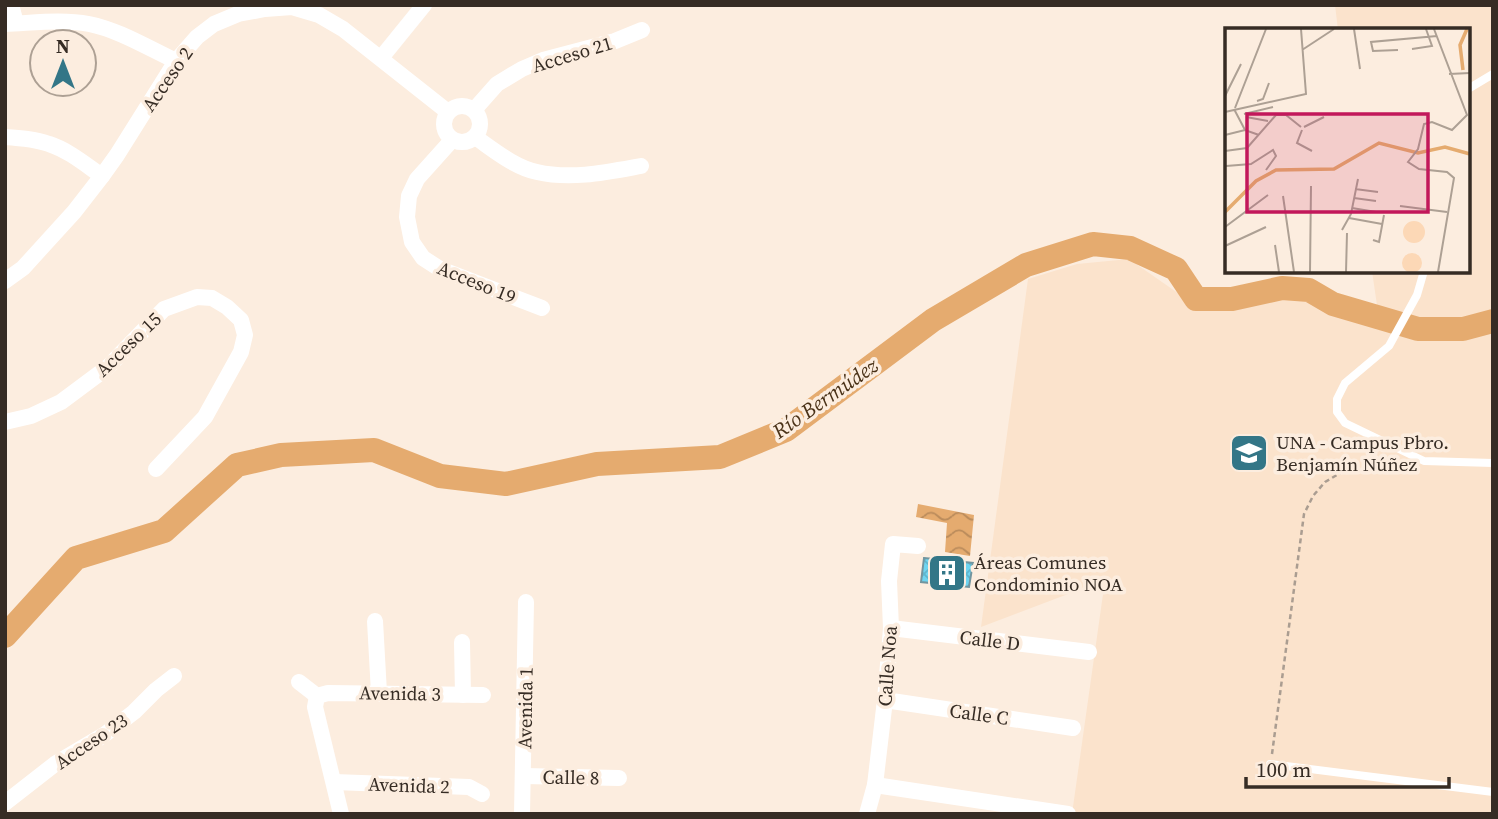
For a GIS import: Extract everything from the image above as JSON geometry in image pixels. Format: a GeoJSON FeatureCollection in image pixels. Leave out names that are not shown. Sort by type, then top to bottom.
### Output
{"type":"FeatureCollection","features":[{"type":"Feature","properties":{"kind":"street"},"geometry":{"type":"LineString","coordinates":[[11,5],[11,23],[90,24],[114,32],[176,61]]}},
{"type":"Feature","properties":{"kind":"street"},"geometry":{"type":"LineString","coordinates":[[381,58],[424,5]]}},
{"type":"Feature","properties":{"kind":"street","name":"Acceso 2"},"geometry":{"type":"LineString","coordinates":[[5,281],[23,268],[74,212],[117,155],[176,61],[197,37],[214,24],[239,14],[293,6],[319,15],[343,29],[448,112]]}},
{"type":"Feature","properties":{"kind":"street","name":"Acceso 21"},"geometry":{"type":"LineString","coordinates":[[474,110],[497,84],[522,69],[543,60],[615,41],[642,30]]}},
{"type":"Feature","properties":{"kind":"street"},"geometry":{"type":"LineString","coordinates":[[457,106],[474,110],[480,120],[475,137],[464,142],[452,139],[444,130],[443,124],[448,112],[457,106]]}},
{"type":"Feature","properties":{"kind":"street"},"geometry":{"type":"LineString","coordinates":[[5,137],[52,145],[102,176]]}},
{"type":"Feature","properties":{"kind":"street"},"geometry":{"type":"LineString","coordinates":[[475,137],[510,161],[536,172],[566,176],[641,166]]}},
{"type":"Feature","properties":{"kind":"street","name":"Acceso 19"},"geometry":{"type":"LineString","coordinates":[[452,139],[417,179],[409,197],[407,217],[412,242],[423,258],[440,269],[542,308]]}},
{"type":"Feature","properties":{"kind":"street","name":"Acceso 15"},"geometry":{"type":"LineString","coordinates":[[5,422],[31,416],[61,402],[108,367],[164,309],[197,297],[212,298],[241,320],[245,335],[241,352],[205,417],[156,469]]}},
{"type":"Feature","properties":{"kind":"street","name":"Calle Noa"},"geometry":{"type":"LineString","coordinates":[[867,814],[874,785],[885,700],[891,628],[889,581],[893,544],[918,546]]}},
{"type":"Feature","properties":{"kind":"street","name":"Avenida 1"},"geometry":{"type":"LineString","coordinates":[[523,814],[526,602]]}},
{"type":"Feature","properties":{"kind":"street"},"geometry":{"type":"LineString","coordinates":[[375,621],[379,692]]}},
{"type":"Feature","properties":{"kind":"street","name":"Calle D"},"geometry":{"type":"LineString","coordinates":[[891,628],[1089,652]]}},
{"type":"Feature","properties":{"kind":"street"},"geometry":{"type":"LineString","coordinates":[[462,642],[463,695]]}},
{"type":"Feature","properties":{"kind":"street","name":"Acceso 23"},"geometry":{"type":"LineString","coordinates":[[5,803],[55,764],[104,735],[174,676]]}},
{"type":"Feature","properties":{"kind":"street"},"geometry":{"type":"LineString","coordinates":[[299,682],[317,696],[315,707],[341,814]]}},
{"type":"Feature","properties":{"kind":"street","name":"Avenida 3"},"geometry":{"type":"LineString","coordinates":[[317,696],[328,692],[483,695]]}},
{"type":"Feature","properties":{"kind":"street","name":"Calle C"},"geometry":{"type":"LineString","coordinates":[[885,700],[1073,728]]}},
{"type":"Feature","properties":{"kind":"street","name":"Calle 8"},"geometry":{"type":"LineString","coordinates":[[524,776],[619,778]]}},
{"type":"Feature","properties":{"kind":"street","name":"Avenida 2"},"geometry":{"type":"LineString","coordinates":[[334,782],[469,787],[482,794]]}},
{"type":"Feature","properties":{"kind":"street"},"geometry":{"type":"LineString","coordinates":[[874,785],[1068,814]]}},
{"type":"Feature","properties":{"kind":"lane"},"geometry":{"type":"LineString","coordinates":[[1470,88],[1493,74]]}},
{"type":"Feature","properties":{"kind":"lane"},"geometry":{"type":"LineString","coordinates":[[1423,273],[1417,295],[1389,346],[1345,383],[1337,399],[1337,412],[1345,423],[1424,461],[1493,463]]}},
{"type":"Feature","properties":{"kind":"lane"},"geometry":{"type":"LineString","coordinates":[[1270,764],[1493,792]]}},
{"type":"Feature","properties":{"kind":"path"},"geometry":{"type":"LineString","coordinates":[[1270,764],[1304,514],[1313,496],[1325,482],[1342,472],[1424,461]]}},
{"type":"Feature","properties":{"kind":"shaded area","name":"UNA - Campus Pbro. Benjamín Núñez"},"geometry":{"type":"Polygon","coordinates":[[[1335,5],[1493,5],[1493,814],[1072,814],[1105,580],[981,627],[1028,279],[1077,264],[1129,259],[1195,305],[1230,304],[1283,293],[1307,297],[1332,315],[1380,326],[1372,273],[1470,273],[1470,28],[1338,28],[1335,5]]]}},
{"type":"Feature","properties":{"kind":"water"},"geometry":{"type":"Polygon","coordinates":[[[918,504],[974,515],[970,556],[945,552],[947,523],[916,517],[918,504]]]}},
{"type":"Feature","properties":{"kind":"building","name":"Áreas Comunes Condominio NOA"},"geometry":{"type":"Polygon","coordinates":[[[924,558],[973,563],[969,587],[921,582],[924,558]]]}},
{"type":"Feature","properties":{"kind":"waterway","name":"Río Bermúdez"},"geometry":{"type":"LineString","coordinates":[[5,636],[76,558],[164,531],[237,465],[281,455],[374,450],[440,476],[506,484],[597,464],[720,457],[786,430],[933,320],[1026,265],[1093,244],[1130,248],[1176,269],[1196,299],[1232,299],[1282,288],[1309,290],[1333,304],[1418,329],[1463,329],[1493,321]]}},
{"type":"Feature","properties":{"kind":"place","name":"UNA - Campus Pbro. Benjamín Núñez"},"geometry":{"type":"Point","coordinates":[1249,453]}},
{"type":"Feature","properties":{"kind":"place","name":"Áreas Comunes Condominio NOA"},"geometry":{"type":"Point","coordinates":[947,573]}}]}
